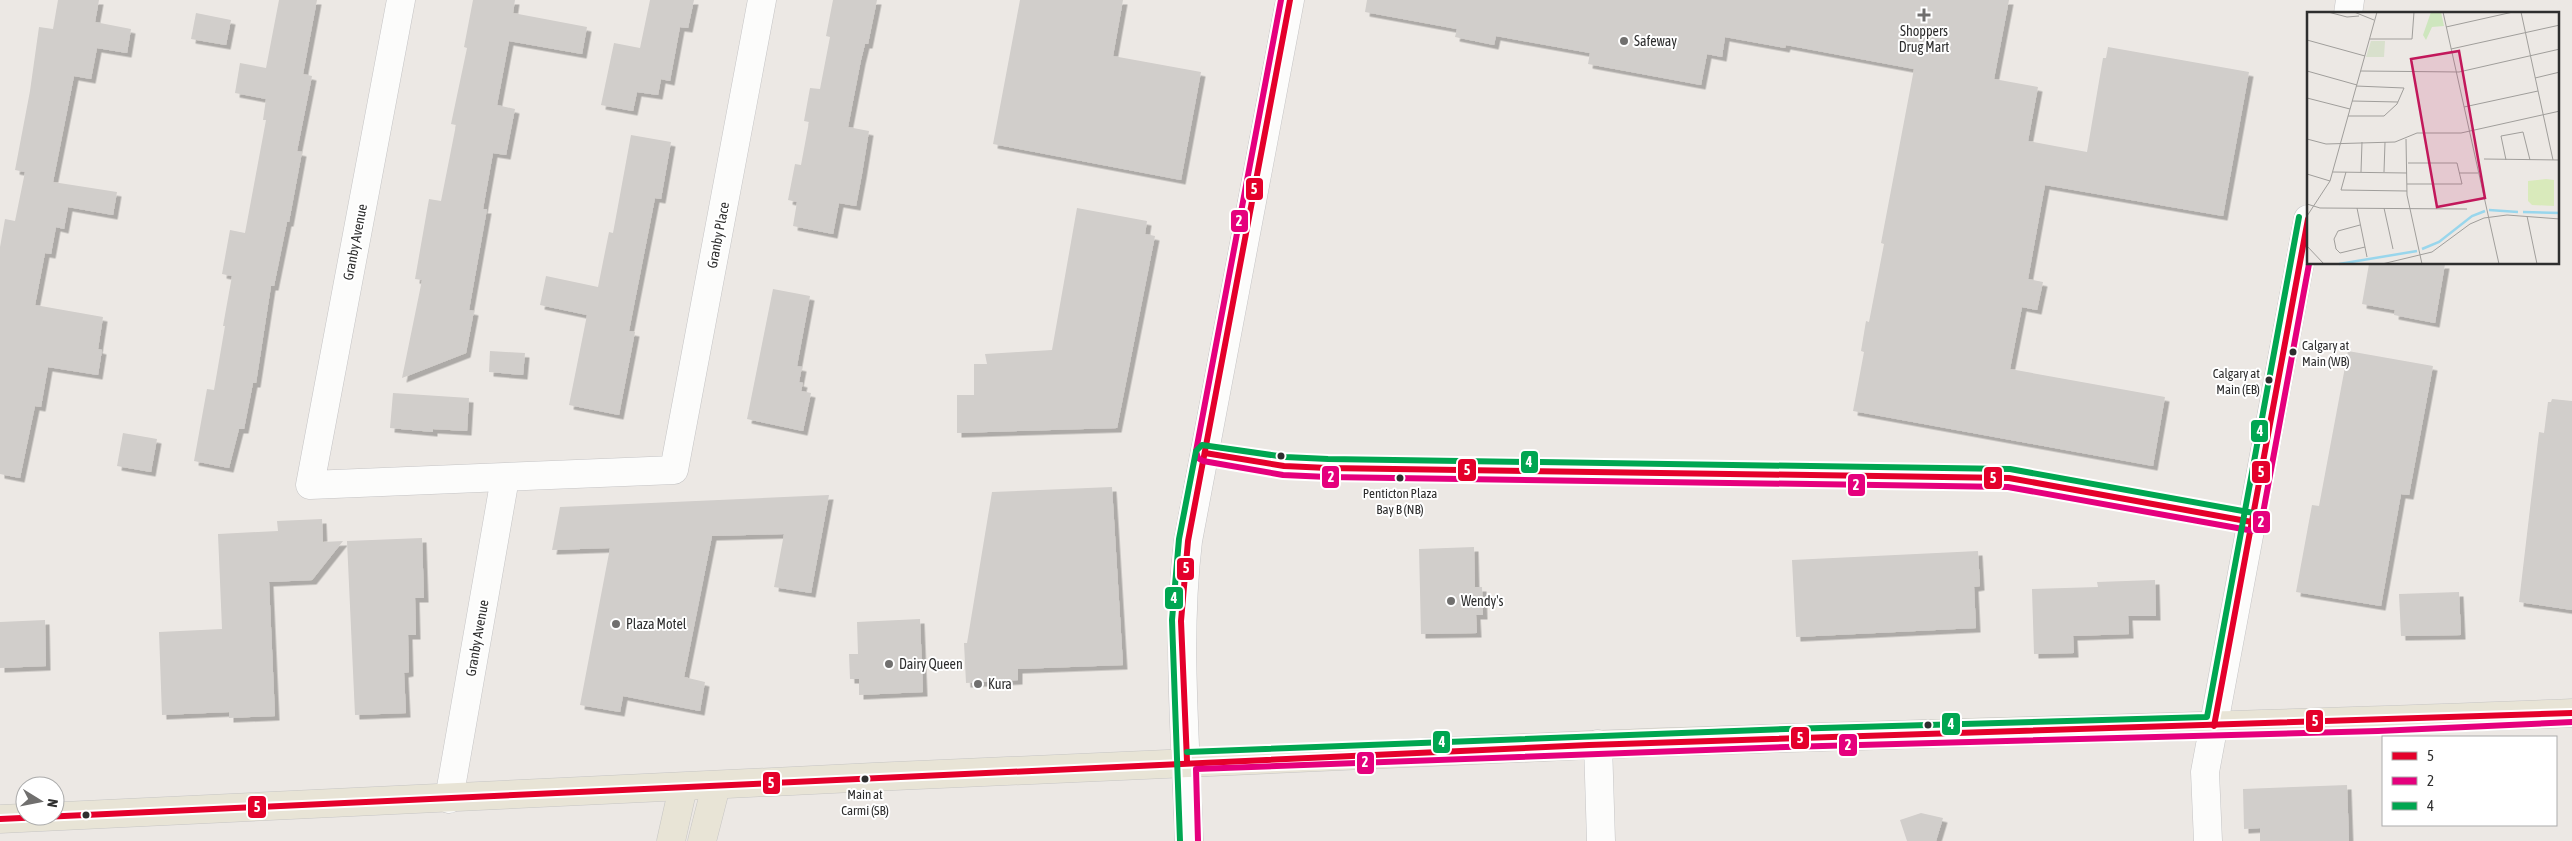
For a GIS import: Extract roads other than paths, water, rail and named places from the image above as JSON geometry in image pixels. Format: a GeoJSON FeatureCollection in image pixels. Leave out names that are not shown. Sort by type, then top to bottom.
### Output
{"type":"FeatureCollection","features":[{"type":"Feature","properties":{"kind":"main road"},"geometry":{"type":"LineString","coordinates":[[0,819],[716,786],[1187,761],[1598,744],[2214,726],[2572,713]]}},
{"type":"Feature","properties":{"kind":"main road"},"geometry":{"type":"LineString","coordinates":[[702,841],[716,786]]}},
{"type":"Feature","properties":{"kind":"main road"},"geometry":{"type":"LineString","coordinates":[[671,841],[683,787]]}},
{"type":"Feature","properties":{"kind":"street","name":"Granby Avenue"},"geometry":{"type":"LineString","coordinates":[[401,0],[310,484],[505,478],[448,799]]}},
{"type":"Feature","properties":{"kind":"street","name":"Granby Place"},"geometry":{"type":"LineString","coordinates":[[505,478],[674,470],[762,0]]}},
{"type":"Feature","properties":{"kind":"street"},"geometry":{"type":"LineString","coordinates":[[1189,841],[1182,621],[1188,542],[1290,0]]}},
{"type":"Feature","properties":{"kind":"street"},"geometry":{"type":"LineString","coordinates":[[2208,841],[2205,772],[2307,224]]}},
{"type":"Feature","properties":{"kind":"street"},"geometry":{"type":"LineString","coordinates":[[1598,744],[1601,841]]}},
{"type":"Feature","properties":{"kind":"place","name":"Shoppers Drug Mart"},"geometry":{"type":"Point","coordinates":[1924,15]}},
{"type":"Feature","properties":{"kind":"place","name":"Safeway"},"geometry":{"type":"Point","coordinates":[1624,41]}},
{"type":"Feature","properties":{"kind":"place","name":"Calgary at Main (WB)"},"geometry":{"type":"Point","coordinates":[2293,352]}},
{"type":"Feature","properties":{"kind":"place","name":"Calgary at Main (EB)"},"geometry":{"type":"Point","coordinates":[2269,380]}},
{"type":"Feature","properties":{"kind":"place","name":"Penticton Plaza Bay B (NB)"},"geometry":{"type":"Point","coordinates":[1400,478]}},
{"type":"Feature","properties":{"kind":"place","name":"Wendy's"},"geometry":{"type":"Point","coordinates":[1451,601]}},
{"type":"Feature","properties":{"kind":"place","name":"Plaza Motel"},"geometry":{"type":"Point","coordinates":[616,624]}},
{"type":"Feature","properties":{"kind":"place","name":"Dairy Queen"},"geometry":{"type":"Point","coordinates":[889,664]}},
{"type":"Feature","properties":{"kind":"place","name":"Kura"},"geometry":{"type":"Point","coordinates":[978,684]}},
{"type":"Feature","properties":{"kind":"place","name":"Main at Carmi (SB)"},"geometry":{"type":"Point","coordinates":[865,779]}}]}
